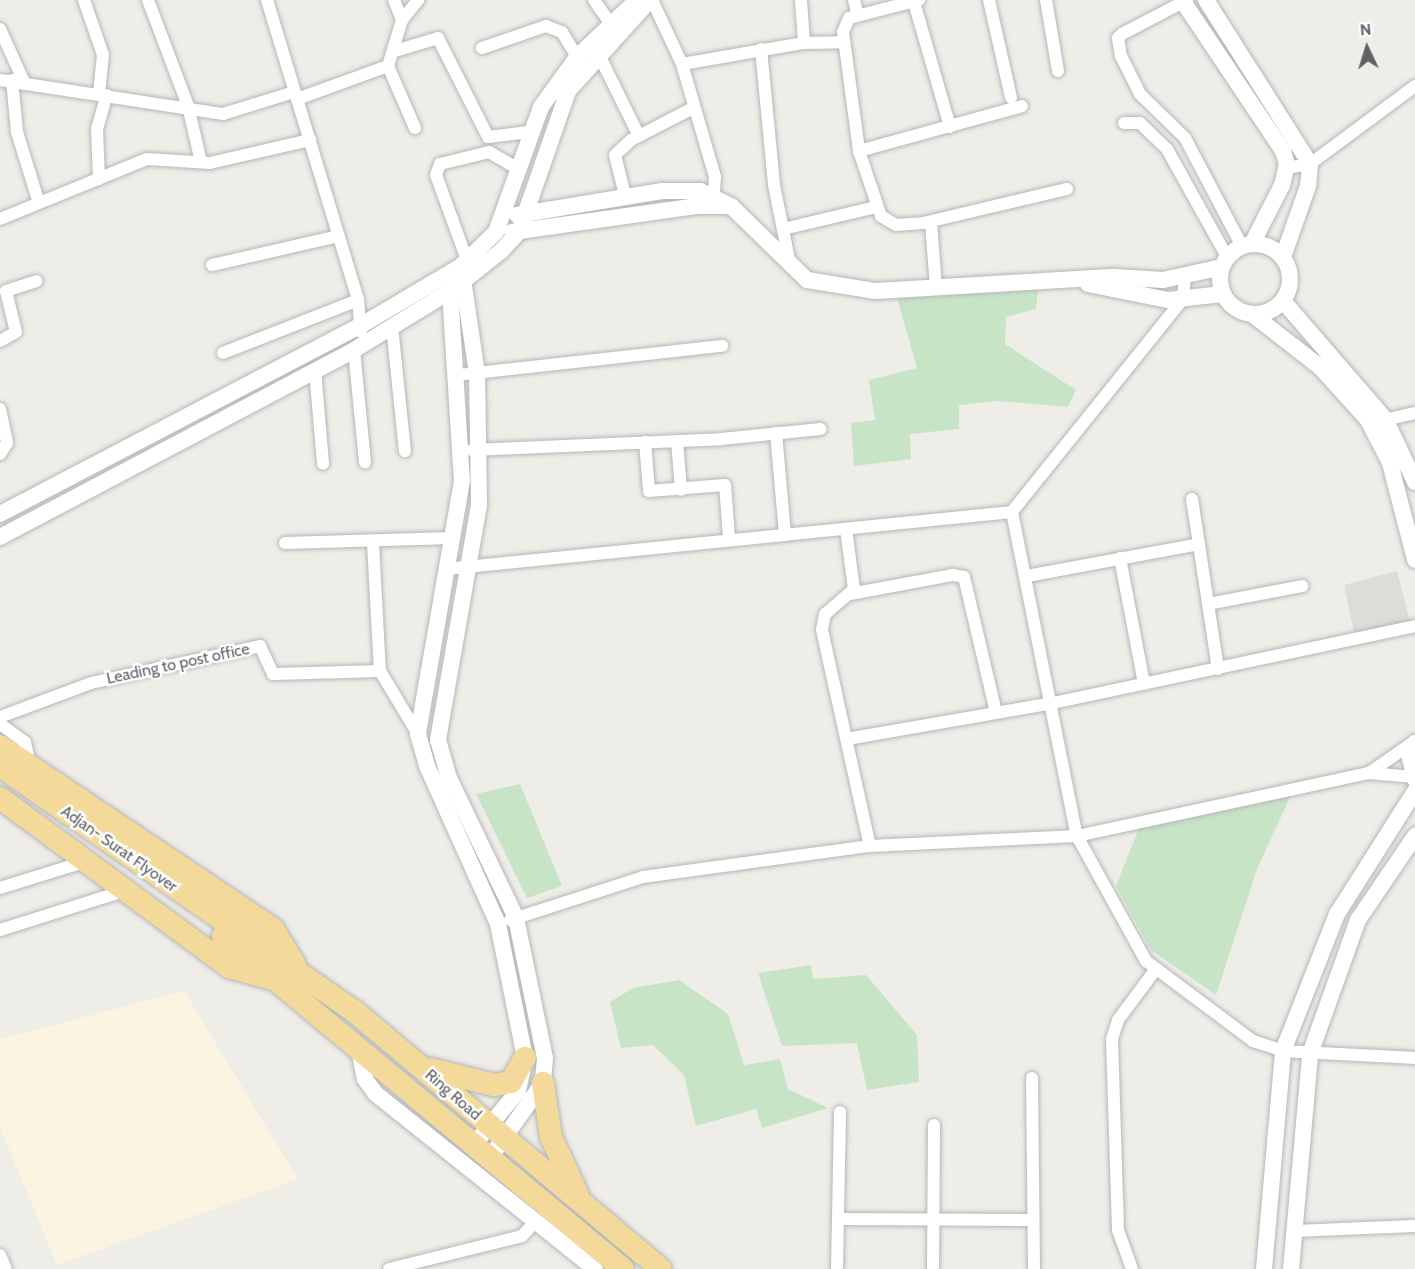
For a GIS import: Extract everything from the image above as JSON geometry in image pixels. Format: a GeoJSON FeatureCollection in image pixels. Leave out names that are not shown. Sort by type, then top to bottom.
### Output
{"type":"FeatureCollection","features":[{"type":"Feature","properties":{"kind":"highway"},"geometry":{"type":"LineString","coordinates":[[0,746],[273,929],[297,969]]}},
{"type":"Feature","properties":{"kind":"highway","name":"Adjan- Surat Flyover"},"geometry":{"type":"LineString","coordinates":[[0,766],[234,936]]}},
{"type":"Feature","properties":{"kind":"highway","name":"Adjan- Surat Flyover"},"geometry":{"type":"LineString","coordinates":[[0,773],[234,936]]}},
{"type":"Feature","properties":{"kind":"highway"},"geometry":{"type":"LineString","coordinates":[[0,798],[230,967],[273,979]]}},
{"type":"Feature","properties":{"kind":"highway","name":"Ring Road"},"geometry":{"type":"LineString","coordinates":[[234,936],[297,969],[418,1064],[497,1133],[579,1197],[661,1269]]}},
{"type":"Feature","properties":{"kind":"highway","name":"Ring Road"},"geometry":{"type":"LineString","coordinates":[[234,936],[273,979],[360,1054],[623,1269]]}},
{"type":"Feature","properties":{"kind":"highway"},"geometry":{"type":"LineString","coordinates":[[418,1064],[494,1085],[511,1082],[525,1058]]}},
{"type":"Feature","properties":{"kind":"highway"},"geometry":{"type":"LineString","coordinates":[[543,1083],[551,1137],[579,1197]]}},
{"type":"Feature","properties":{"kind":"street"},"geometry":{"type":"LineString","coordinates":[[84,0],[103,55],[103,95],[97,129],[99,179]]}},
{"type":"Feature","properties":{"kind":"street"},"geometry":{"type":"LineString","coordinates":[[148,0],[188,106],[201,162]]}},
{"type":"Feature","properties":{"kind":"street"},"geometry":{"type":"LineString","coordinates":[[267,0],[358,300],[360,326],[358,348],[365,462]]}},
{"type":"Feature","properties":{"kind":"street"},"geometry":{"type":"LineString","coordinates":[[394,0],[402,20]]}},
{"type":"Feature","properties":{"kind":"street"},"geometry":{"type":"LineString","coordinates":[[12,81],[188,106],[223,114],[295,96],[388,66],[395,51],[402,20],[418,0]]}},
{"type":"Feature","properties":{"kind":"street"},"geometry":{"type":"LineString","coordinates":[[594,0],[611,24]]}},
{"type":"Feature","properties":{"kind":"street"},"geometry":{"type":"LineString","coordinates":[[0,514],[459,274],[519,232],[560,108],[611,24],[637,0]]}},
{"type":"Feature","properties":{"kind":"street"},"geometry":{"type":"LineString","coordinates":[[0,537],[358,348],[427,305],[459,274],[495,232],[529,132],[577,57],[596,50],[651,0],[682,63],[693,108],[715,177],[713,201]]}},
{"type":"Feature","properties":{"kind":"street"},"geometry":{"type":"LineString","coordinates":[[801,0],[804,43]]}},
{"type":"Feature","properties":{"kind":"street"},"geometry":{"type":"LineString","coordinates":[[854,0],[858,16]]}},
{"type":"Feature","properties":{"kind":"street"},"geometry":{"type":"LineString","coordinates":[[989,0],[1011,98]]}},
{"type":"Feature","properties":{"kind":"street"},"geometry":{"type":"LineString","coordinates":[[1047,0],[1058,71]]}},
{"type":"Feature","properties":{"kind":"street"},"geometry":{"type":"LineString","coordinates":[[1206,0],[1310,164],[1308,186],[1283,257]]}},
{"type":"Feature","properties":{"kind":"street"},"geometry":{"type":"LineString","coordinates":[[950,127],[916,1],[858,16],[845,23],[843,42],[859,151],[876,207],[896,225],[931,222],[1066,189]]}},
{"type":"Feature","properties":{"kind":"street"},"geometry":{"type":"LineString","coordinates":[[501,216],[679,189],[731,206],[807,280],[876,291],[1185,276],[1224,262],[1247,245],[1286,168],[1278,140],[1184,1],[1122,34],[1118,38],[1121,56],[1140,94],[1185,138],[1247,245]]}},
{"type":"Feature","properties":{"kind":"street"},"geometry":{"type":"LineString","coordinates":[[482,48],[546,26],[562,32],[577,57]]}},
{"type":"Feature","properties":{"kind":"street"},"geometry":{"type":"LineString","coordinates":[[0,29],[12,81],[17,132],[39,203]]}},
{"type":"Feature","properties":{"kind":"street"},"geometry":{"type":"LineString","coordinates":[[395,51],[438,38],[483,130],[494,139]]}},
{"type":"Feature","properties":{"kind":"street"},"geometry":{"type":"LineString","coordinates":[[682,63],[804,43],[843,42]]}},
{"type":"Feature","properties":{"kind":"street"},"geometry":{"type":"LineString","coordinates":[[761,49],[772,169],[790,265]]}},
{"type":"Feature","properties":{"kind":"street"},"geometry":{"type":"LineString","coordinates":[[596,50],[639,136]]}},
{"type":"Feature","properties":{"kind":"street"},"geometry":{"type":"LineString","coordinates":[[388,66],[415,128]]}},
{"type":"Feature","properties":{"kind":"street"},"geometry":{"type":"LineString","coordinates":[[1286,168],[1310,164],[1415,86]]}},
{"type":"Feature","properties":{"kind":"street"},"geometry":{"type":"LineString","coordinates":[[859,151],[1022,106]]}},
{"type":"Feature","properties":{"kind":"street"},"geometry":{"type":"LineString","coordinates":[[626,198],[615,155],[639,136],[693,108]]}},
{"type":"Feature","properties":{"kind":"street"},"geometry":{"type":"LineString","coordinates":[[1124,123],[1140,123],[1167,149],[1224,262],[1223,294],[1235,308],[1252,314],[1320,367],[1378,422],[1415,560]]}},
{"type":"Feature","properties":{"kind":"street"},"geometry":{"type":"LineString","coordinates":[[494,139],[529,132]]}},
{"type":"Feature","properties":{"kind":"street"},"geometry":{"type":"LineString","coordinates":[[489,152],[494,139]]}},
{"type":"Feature","properties":{"kind":"street"},"geometry":{"type":"LineString","coordinates":[[0,219],[147,159],[201,162],[310,140]]}},
{"type":"Feature","properties":{"kind":"street"},"geometry":{"type":"LineString","coordinates":[[480,1154],[543,1083],[544,1058],[516,918],[449,778],[438,740],[466,566],[479,505],[480,450],[477,373],[459,274],[436,175],[440,164],[452,158],[489,152],[517,168]]}},
{"type":"Feature","properties":{"kind":"street"},"geometry":{"type":"LineString","coordinates":[[495,232],[519,232],[713,201]]}},
{"type":"Feature","properties":{"kind":"street"},"geometry":{"type":"LineString","coordinates":[[783,228],[876,207]]}},
{"type":"Feature","properties":{"kind":"street"},"geometry":{"type":"LineString","coordinates":[[931,222],[936,288]]}},
{"type":"Feature","properties":{"kind":"street"},"geometry":{"type":"LineString","coordinates":[[212,265],[339,236]]}},
{"type":"Feature","properties":{"kind":"street"},"geometry":{"type":"LineString","coordinates":[[1247,245],[1269,246],[1283,257],[1291,279],[1283,301],[1274,309],[1252,314]]}},
{"type":"Feature","properties":{"kind":"street"},"geometry":{"type":"LineString","coordinates":[[418,734],[462,481],[454,328],[459,274]]}},
{"type":"Feature","properties":{"kind":"street"},"geometry":{"type":"LineString","coordinates":[[446,569],[729,537],[846,529],[1012,512],[1183,299],[1185,276]]}},
{"type":"Feature","properties":{"kind":"street"},"geometry":{"type":"LineString","coordinates":[[0,341],[16,332],[6,291],[36,281]]}},
{"type":"Feature","properties":{"kind":"street"},"geometry":{"type":"LineString","coordinates":[[1084,282],[1113,292],[1183,299],[1223,294]]}},
{"type":"Feature","properties":{"kind":"street"},"geometry":{"type":"LineString","coordinates":[[223,353],[358,300]]}},
{"type":"Feature","properties":{"kind":"street"},"geometry":{"type":"LineString","coordinates":[[1283,301],[1378,422],[1415,482]]}},
{"type":"Feature","properties":{"kind":"street"},"geometry":{"type":"LineString","coordinates":[[427,305],[444,313],[454,328]]}},
{"type":"Feature","properties":{"kind":"street"},"geometry":{"type":"LineString","coordinates":[[392,326],[405,452]]}},
{"type":"Feature","properties":{"kind":"street"},"geometry":{"type":"LineString","coordinates":[[458,375],[722,346]]}},
{"type":"Feature","properties":{"kind":"street"},"geometry":{"type":"LineString","coordinates":[[315,370],[323,464]]}},
{"type":"Feature","properties":{"kind":"street"},"geometry":{"type":"LineString","coordinates":[[0,409],[7,443],[0,454]]}},
{"type":"Feature","properties":{"kind":"street"},"geometry":{"type":"LineString","coordinates":[[1378,422],[1415,413]]}},
{"type":"Feature","properties":{"kind":"street"},"geometry":{"type":"LineString","coordinates":[[461,450],[677,441],[821,429]]}},
{"type":"Feature","properties":{"kind":"street"},"geometry":{"type":"LineString","coordinates":[[776,434],[784,533]]}},
{"type":"Feature","properties":{"kind":"street"},"geometry":{"type":"LineString","coordinates":[[677,441],[681,490]]}},
{"type":"Feature","properties":{"kind":"street"},"geometry":{"type":"LineString","coordinates":[[645,442],[649,491],[725,486],[729,537]]}},
{"type":"Feature","properties":{"kind":"street"},"geometry":{"type":"LineString","coordinates":[[1192,499],[1218,669]]}},
{"type":"Feature","properties":{"kind":"street"},"geometry":{"type":"LineString","coordinates":[[1012,512],[1053,703],[1077,836],[1146,961],[1253,1041],[1283,1052],[1415,1058]]}},
{"type":"Feature","properties":{"kind":"street"},"geometry":{"type":"LineString","coordinates":[[846,529],[855,583],[850,594],[825,614],[822,625],[870,846]]}},
{"type":"Feature","properties":{"kind":"street"},"geometry":{"type":"LineString","coordinates":[[285,543],[373,543],[452,538]]}},
{"type":"Feature","properties":{"kind":"street"},"geometry":{"type":"LineString","coordinates":[[373,543],[380,671],[418,734],[427,766],[498,924],[525,1058],[518,1091],[497,1133]]}},
{"type":"Feature","properties":{"kind":"street"},"geometry":{"type":"LineString","coordinates":[[1026,576],[1199,544]]}},
{"type":"Feature","properties":{"kind":"street"},"geometry":{"type":"LineString","coordinates":[[1120,558],[1144,684]]}},
{"type":"Feature","properties":{"kind":"street"},"geometry":{"type":"LineString","coordinates":[[850,594],[953,574],[964,577],[996,712]]}},
{"type":"Feature","properties":{"kind":"street"},"geometry":{"type":"LineString","coordinates":[[1208,604],[1302,586]]}},
{"type":"Feature","properties":{"kind":"street"},"geometry":{"type":"LineString","coordinates":[[847,740],[1053,703],[1415,626]]}},
{"type":"Feature","properties":{"kind":"street","name":"Leading to post office"},"geometry":{"type":"LineString","coordinates":[[0,717],[91,683],[260,646],[273,674],[380,671]]}},
{"type":"Feature","properties":{"kind":"street"},"geometry":{"type":"LineString","coordinates":[[0,724],[25,742],[30,767]]}},
{"type":"Feature","properties":{"kind":"street"},"geometry":{"type":"LineString","coordinates":[[498,924],[643,877],[870,846],[1077,836],[1369,773],[1415,742]]}},
{"type":"Feature","properties":{"kind":"street"},"geometry":{"type":"LineString","coordinates":[[1264,1269],[1283,1052],[1337,914],[1414,782],[1410,758],[1415,742]]}},
{"type":"Feature","properties":{"kind":"street"},"geometry":{"type":"LineString","coordinates":[[1369,773],[1414,782]]}},
{"type":"Feature","properties":{"kind":"street"},"geometry":{"type":"LineString","coordinates":[[1291,1269],[1310,1054],[1358,920],[1415,836]]}},
{"type":"Feature","properties":{"kind":"street"},"geometry":{"type":"LineString","coordinates":[[0,888],[87,861]]}},
{"type":"Feature","properties":{"kind":"street"},"geometry":{"type":"LineString","coordinates":[[0,930],[127,890]]}},
{"type":"Feature","properties":{"kind":"street"},"geometry":{"type":"LineString","coordinates":[[1132,1269],[1118,1230],[1112,1039],[1118,1020],[1156,969]]}},
{"type":"Feature","properties":{"kind":"street"},"geometry":{"type":"LineString","coordinates":[[360,1054],[365,1079],[376,1094],[595,1269]]}},
{"type":"Feature","properties":{"kind":"street"},"geometry":{"type":"LineString","coordinates":[[1032,1078],[1035,1269]]}},
{"type":"Feature","properties":{"kind":"street"},"geometry":{"type":"LineString","coordinates":[[837,1269],[840,1112]]}},
{"type":"Feature","properties":{"kind":"street"},"geometry":{"type":"LineString","coordinates":[[933,1269],[934,1125]]}},
{"type":"Feature","properties":{"kind":"street"},"geometry":{"type":"LineString","coordinates":[[838,1220],[1033,1220]]}},
{"type":"Feature","properties":{"kind":"street"},"geometry":{"type":"LineString","coordinates":[[389,1269],[522,1236],[535,1222]]}},
{"type":"Feature","properties":{"kind":"street"},"geometry":{"type":"LineString","coordinates":[[1294,1231],[1415,1226]]}},
{"type":"Feature","properties":{"kind":"street"},"geometry":{"type":"LineString","coordinates":[[0,1255],[6,1269]]}},
{"type":"Feature","properties":{"kind":"shaded area"},"geometry":{"type":"Polygon","coordinates":[[[1397,571],[1411,626],[1355,637],[1344,585],[1397,571]]]}},
{"type":"Feature","properties":{"kind":"shaded area"},"geometry":{"type":"Polygon","coordinates":[[[184,991],[298,1179],[57,1265],[0,1127],[0,1039],[184,991]]]}},
{"type":"Feature","properties":{"kind":"green space"},"geometry":{"type":"Polygon","coordinates":[[[1038,290],[1036,309],[1006,317],[1005,344],[1076,390],[1068,407],[997,401],[959,405],[959,429],[910,434],[911,459],[854,466],[851,423],[875,420],[869,380],[917,368],[897,298],[1038,290]]]}},
{"type":"Feature","properties":{"kind":"green space"},"geometry":{"type":"Polygon","coordinates":[[[520,784],[562,886],[527,898],[476,794],[520,784]]]}},
{"type":"Feature","properties":{"kind":"green space"},"geometry":{"type":"Polygon","coordinates":[[[1291,795],[1257,869],[1216,995],[1151,950],[1116,886],[1139,828],[1291,795]]]}},
{"type":"Feature","properties":{"kind":"green space"},"geometry":{"type":"Polygon","coordinates":[[[811,965],[813,979],[866,975],[917,1035],[919,1082],[867,1090],[857,1043],[782,1046],[758,973],[811,965]]]}},
{"type":"Feature","properties":{"kind":"green space"},"geometry":{"type":"Polygon","coordinates":[[[679,980],[728,1014],[744,1065],[780,1059],[788,1089],[828,1108],[762,1128],[756,1109],[696,1126],[684,1075],[653,1045],[621,1048],[610,1002],[633,988],[679,980]]]}}]}
